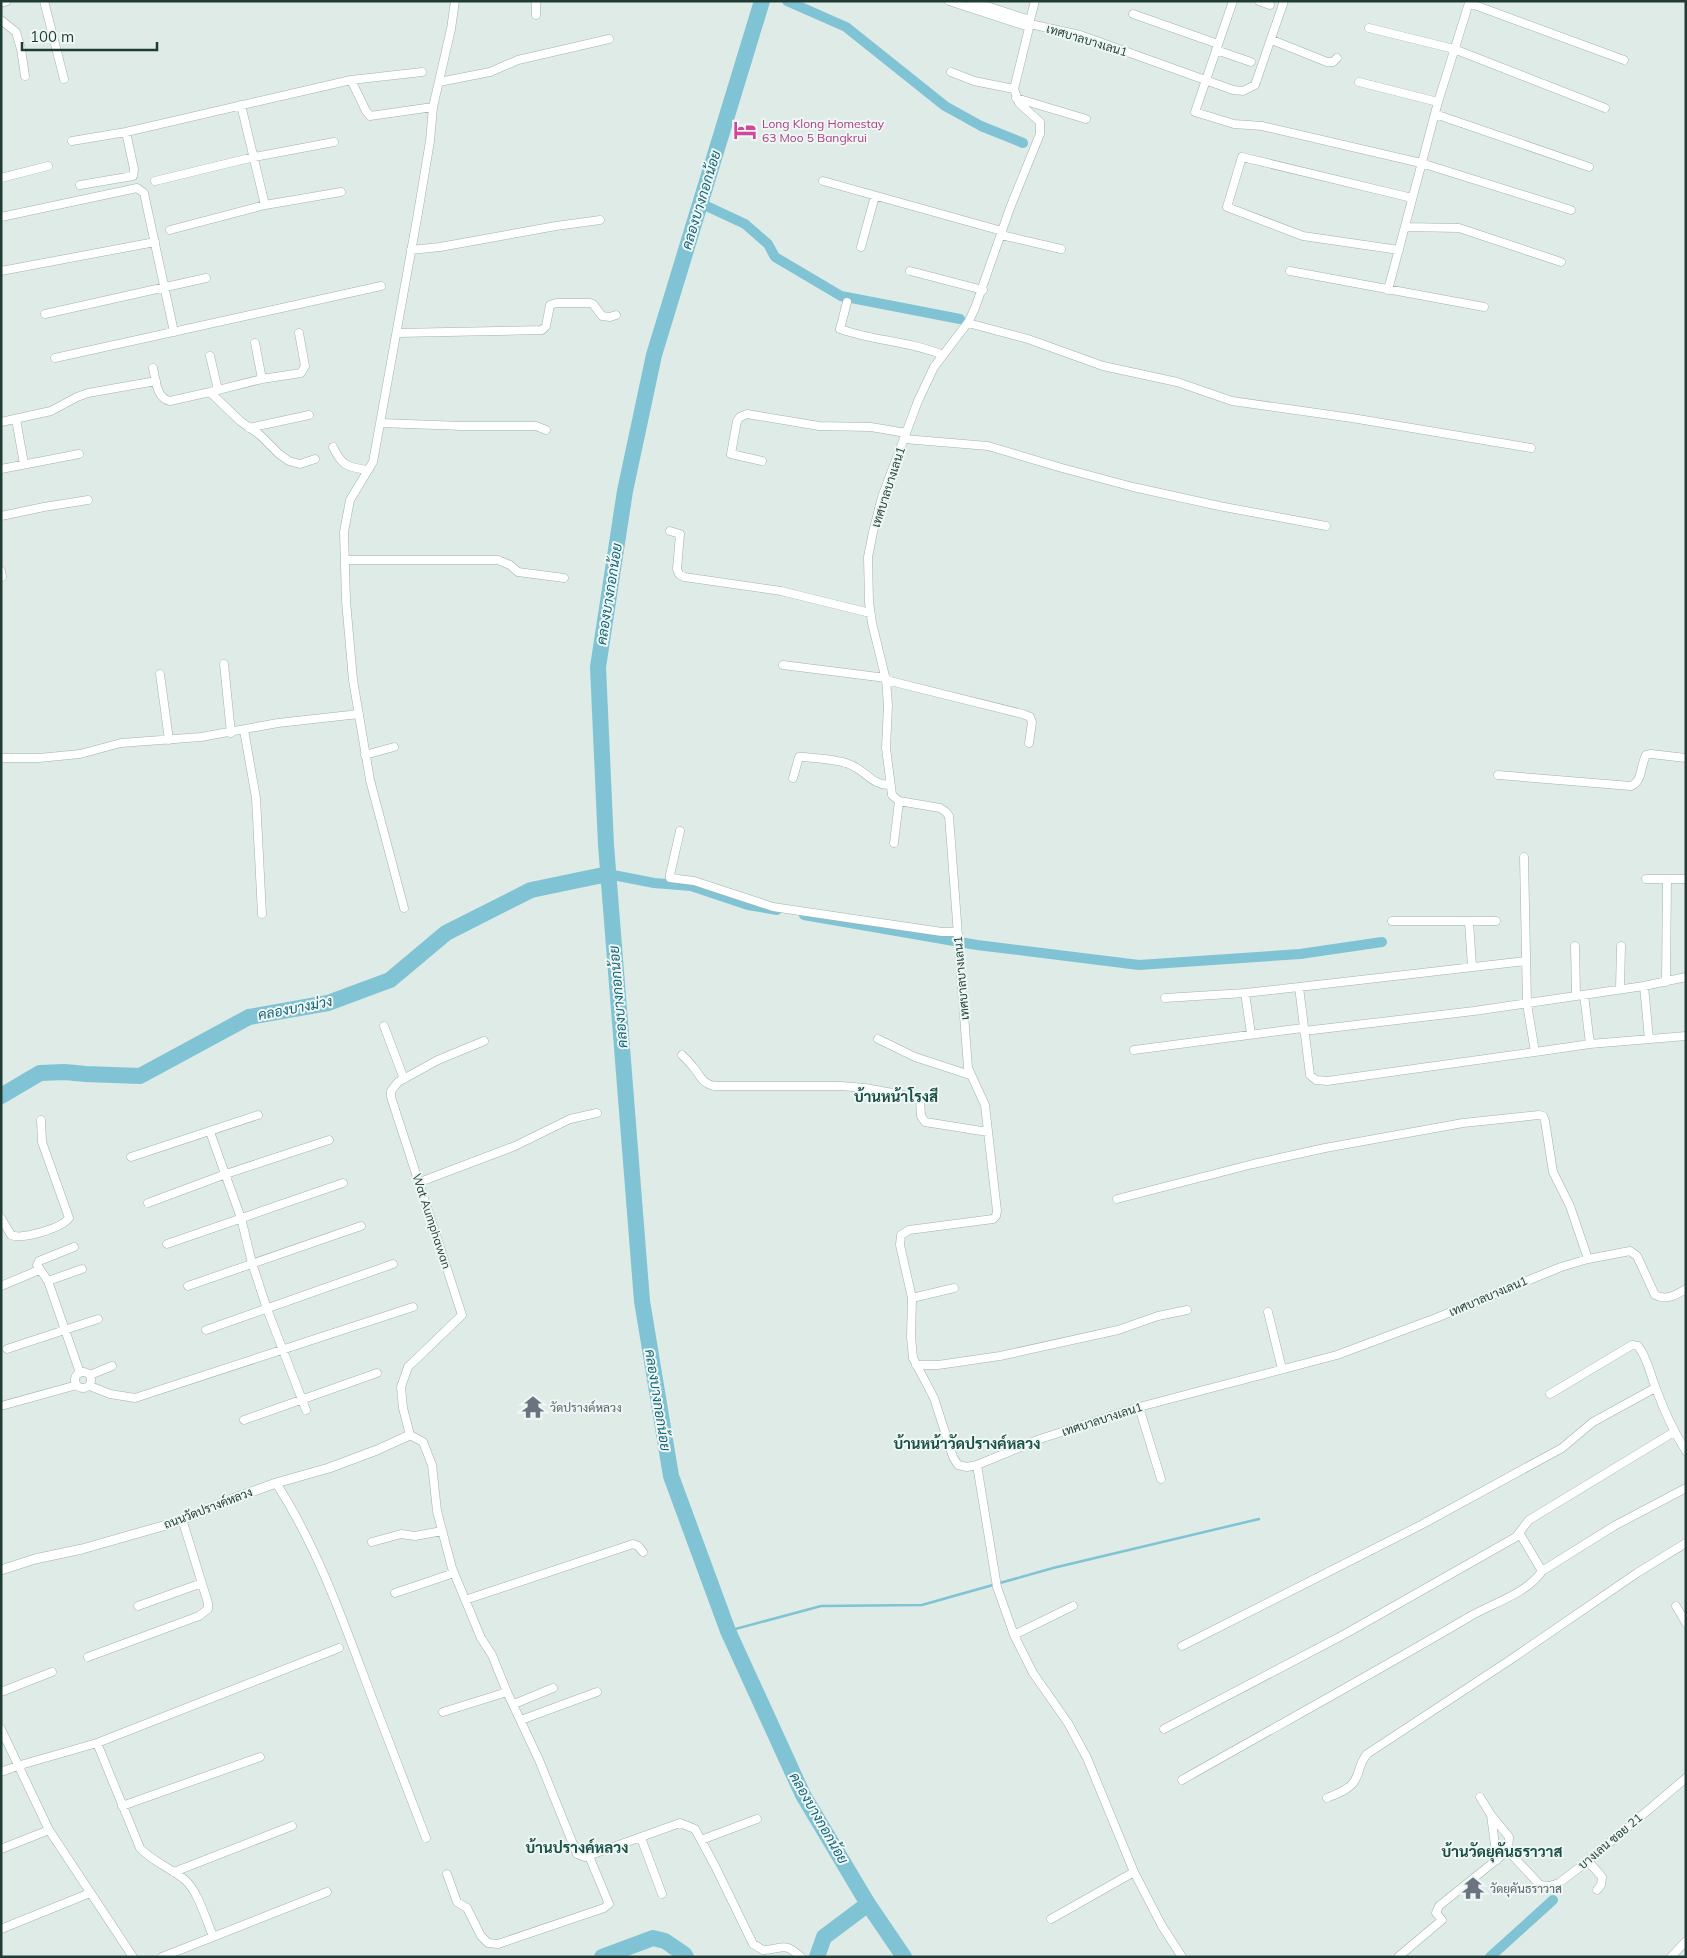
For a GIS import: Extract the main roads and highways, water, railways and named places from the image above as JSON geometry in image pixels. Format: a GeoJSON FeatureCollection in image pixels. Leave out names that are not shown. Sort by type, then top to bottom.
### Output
{"type":"FeatureCollection","features":[{"type":"Feature","properties":{"kind":"waterway","name":"คลองบางกอกน้อย"},"geometry":{"type":"LineString","coordinates":[[762,1],[654,355],[625,491],[598,667],[606,845],[642,1301],[671,1476],[728,1631],[803,1795],[868,1904],[904,1957]]}},
{"type":"Feature","properties":{"kind":"waterway"},"geometry":{"type":"LineString","coordinates":[[787,1],[846,27],[945,106],[981,126],[1023,143]]}},
{"type":"Feature","properties":{"kind":"waterway"},"geometry":{"type":"LineString","coordinates":[[700,203],[745,224],[768,244],[775,257],[841,296],[960,319]]}},
{"type":"Feature","properties":{"kind":"waterway"},"geometry":{"type":"LineString","coordinates":[[608,874],[654,883],[691,886],[748,905],[777,910]]}},
{"type":"Feature","properties":{"kind":"waterway","name":"คลองบางม่วง"},"geometry":{"type":"LineString","coordinates":[[1,1096],[40,1073],[65,1072],[140,1076],[249,1017],[328,1003],[390,980],[446,933],[531,890],[608,874]]}},
{"type":"Feature","properties":{"kind":"waterway"},"geometry":{"type":"LineString","coordinates":[[804,915],[977,945],[1139,965],[1300,954],[1382,942]]}},
{"type":"Feature","properties":{"kind":"waterway"},"geometry":{"type":"LineString","coordinates":[[728,1631],[821,1606],[922,1605],[1053,1568],[1259,1519]]}},
{"type":"Feature","properties":{"kind":"waterway"},"geometry":{"type":"LineString","coordinates":[[1490,1957],[1553,1900]]}},
{"type":"Feature","properties":{"kind":"waterway"},"geometry":{"type":"LineString","coordinates":[[817,1957],[824,1937],[868,1904]]}},
{"type":"Feature","properties":{"kind":"waterway"},"geometry":{"type":"LineString","coordinates":[[602,1957],[653,1938],[665,1941],[686,1957]]}},
{"type":"Feature","properties":{"kind":"place","name":"Long Klong Homestay 63 Moo 5 Bangkrui"},"geometry":{"type":"Point","coordinates":[745,130]}},
{"type":"Feature","properties":{"kind":"place","name":"วัดปรางค์หลวง"},"geometry":{"type":"Point","coordinates":[533,1407]}},
{"type":"Feature","properties":{"kind":"place","name":"วัดยุคันธราวาส"},"geometry":{"type":"Point","coordinates":[1473,1888]}},
{"type":"Feature","properties":{"kind":"district","name":"บ้านหน้าโรงสี"},"geometry":{"type":"Point","coordinates":[896,1096]}},
{"type":"Feature","properties":{"kind":"district","name":"บ้านหน้าวัดปรางค์หลวง"},"geometry":{"type":"Point","coordinates":[967,1443]}},
{"type":"Feature","properties":{"kind":"district","name":"บ้านปรางค์หลวง"},"geometry":{"type":"Point","coordinates":[577,1847]}},
{"type":"Feature","properties":{"kind":"district","name":"บ้านวัดยุคันธราวาส"},"geometry":{"type":"Point","coordinates":[1502,1851]}}]}
